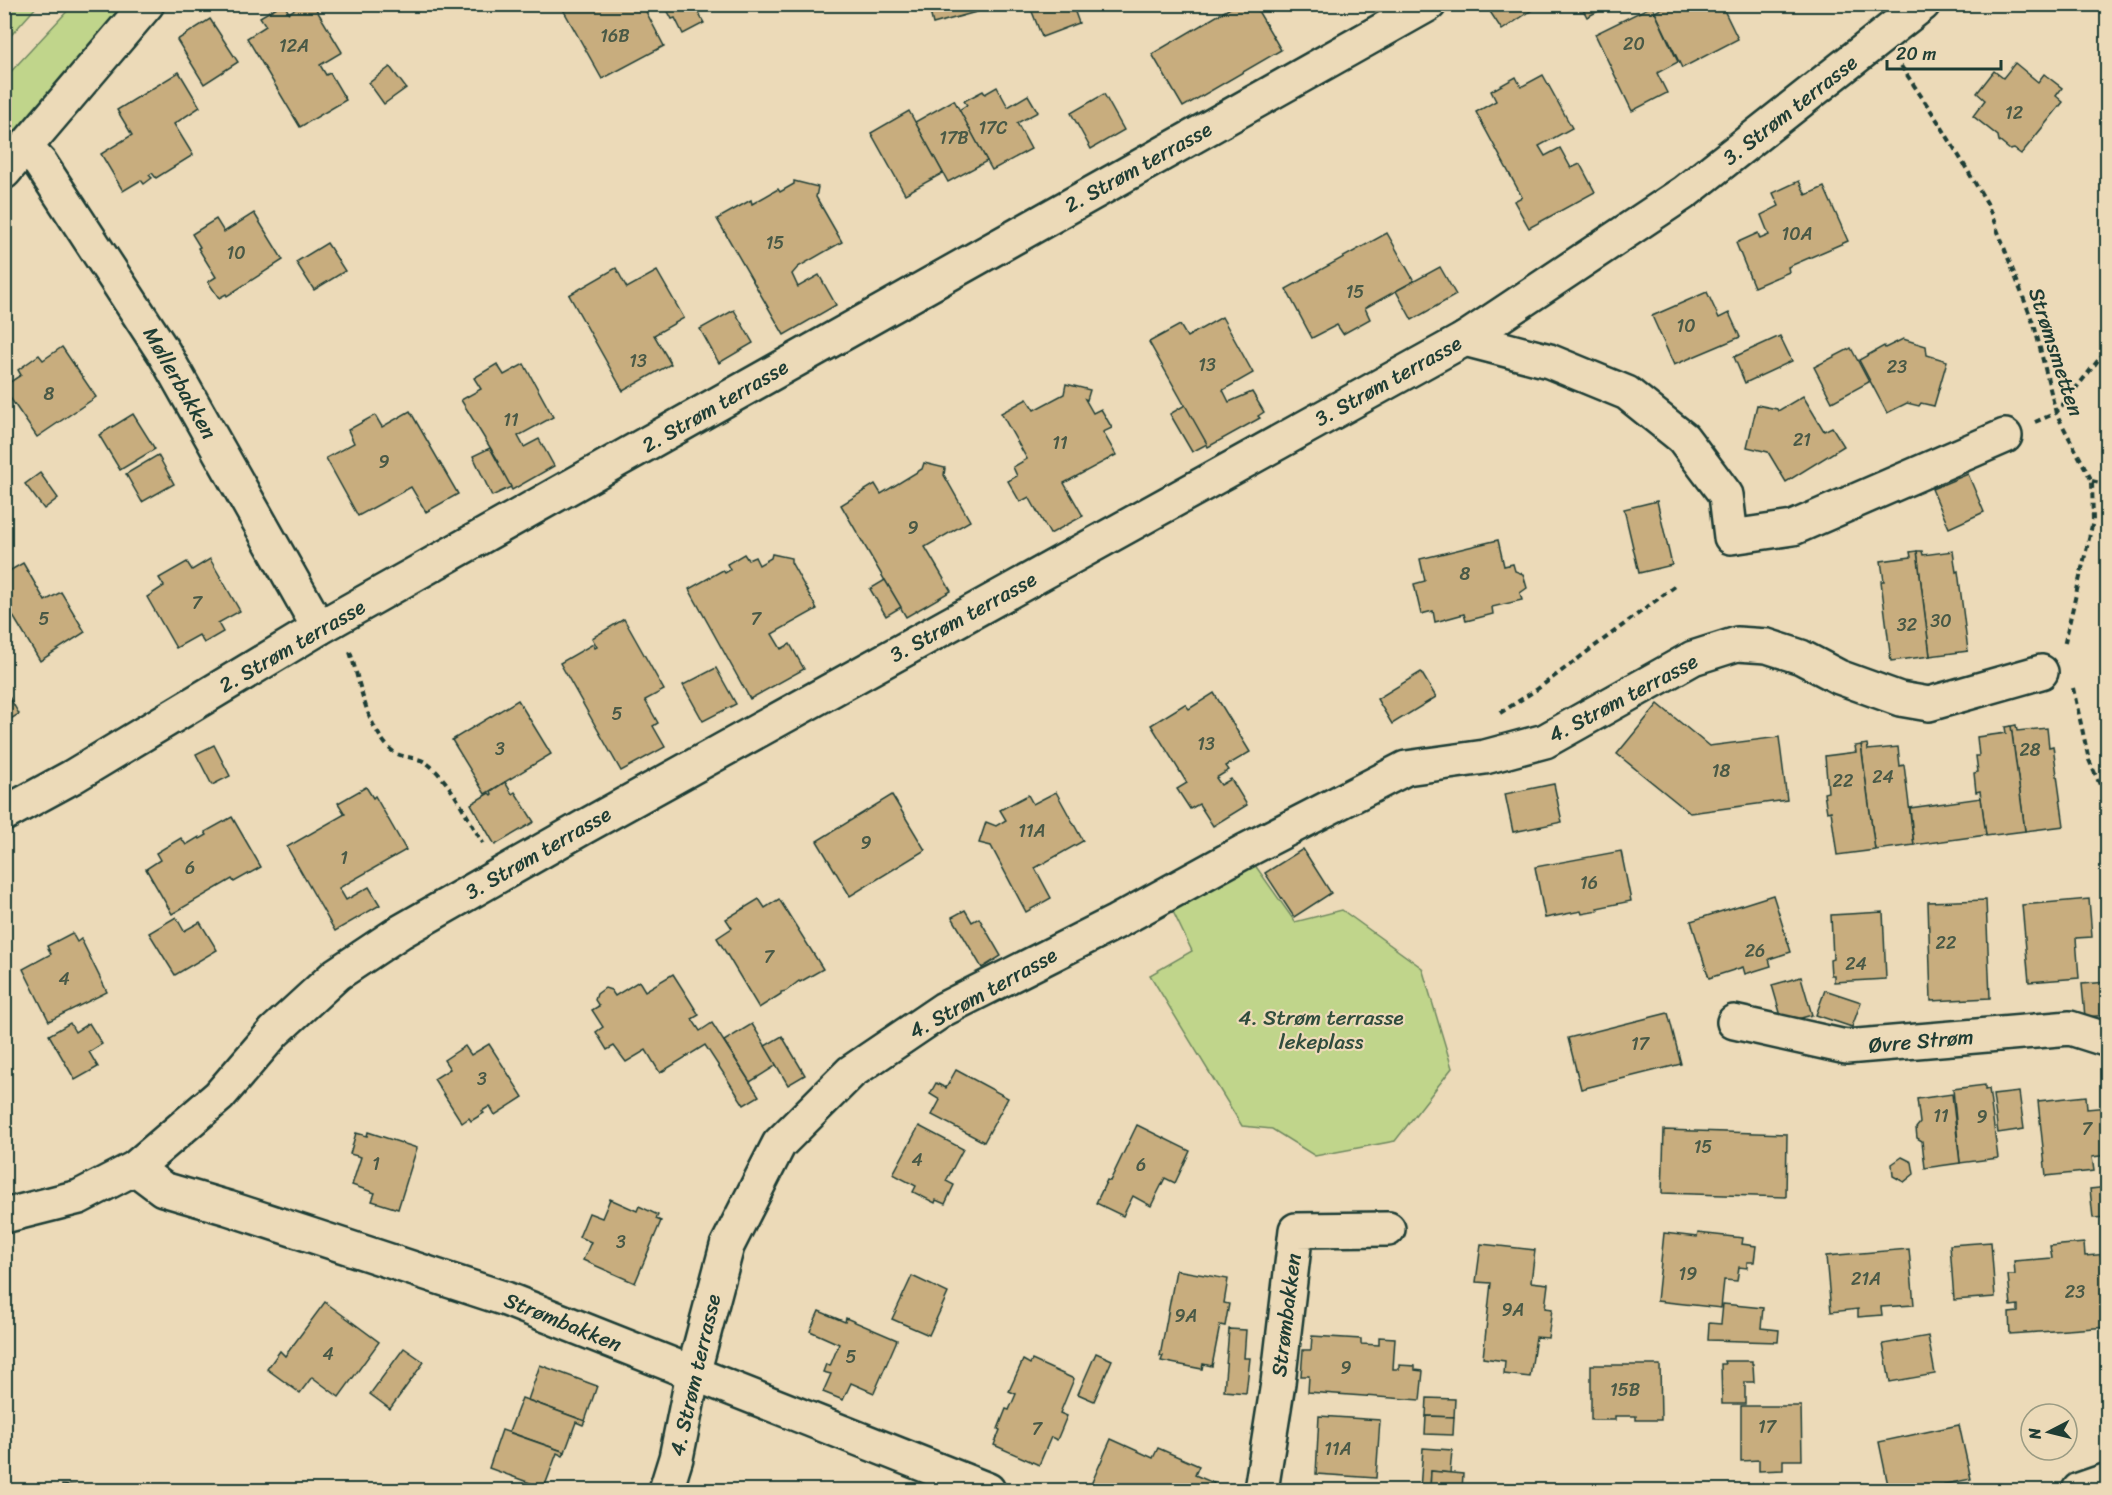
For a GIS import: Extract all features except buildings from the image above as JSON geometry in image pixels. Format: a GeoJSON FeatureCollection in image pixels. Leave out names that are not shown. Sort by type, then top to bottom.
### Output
{"type":"FeatureCollection","features":[{"type":"Feature","properties":{"kind":"street"},"geometry":{"type":"LineString","coordinates":[[4,172],[147,4]]}},
{"type":"Feature","properties":{"kind":"street","name":"2. Strøm terrasse"},"geometry":{"type":"LineString","coordinates":[[4,814],[72,777],[319,628],[1429,4]]}},
{"type":"Feature","properties":{"kind":"street","name":"3. Strøm terrasse"},"geometry":{"type":"LineString","coordinates":[[4,1216],[79,1197],[135,1168],[219,1095],[274,1032],[337,974],[400,932],[584,826],[1465,339],[1685,192],[1923,4]]}},
{"type":"Feature","properties":{"kind":"street","name":"Møllerbakken"},"geometry":{"type":"LineString","coordinates":[[26,148],[40,163],[164,353],[319,628]]}},
{"type":"Feature","properties":{"kind":"street"},"geometry":{"type":"LineString","coordinates":[[1465,339],[1549,361],[1626,393],[1683,438],[1726,495],[1731,537],[1793,528],[2005,436]]}},
{"type":"Feature","properties":{"kind":"street","name":"4. Strøm terrasse"},"geometry":{"type":"LineString","coordinates":[[666,1491],[676,1458],[693,1374],[727,1246],[779,1144],[851,1072],[944,1009],[1116,922],[1265,840],[1406,768],[1485,757],[1545,741],[1693,658],[1737,644],[1767,646],[1801,657],[1839,677],[1900,699],[1929,704],[2060,670]]}},
{"type":"Feature","properties":{"kind":"street","name":"Øvre Strøm"},"geometry":{"type":"LineString","coordinates":[[1734,1022],[1846,1047],[2070,1028],[2108,1040]]}},
{"type":"Feature","properties":{"kind":"street","name":"Strømbakken"},"geometry":{"type":"LineString","coordinates":[[135,1168],[163,1189],[506,1299],[988,1491]]}},
{"type":"Feature","properties":{"kind":"street","name":"Strømbakken"},"geometry":{"type":"LineString","coordinates":[[1261,1491],[1278,1383],[1296,1230],[1388,1229]]}},
{"type":"Feature","properties":{"kind":"street"},"geometry":{"type":"LineString","coordinates":[[2079,1491],[2108,1480]]}},
{"type":"Feature","properties":{"kind":"path","name":"Strømsmetten"},"geometry":{"type":"LineString","coordinates":[[1895,58],[1917,87],[1987,203],[2035,328],[2056,413],[2092,481],[2093,521],[2060,670],[2089,760],[2108,803]]}},
{"type":"Feature","properties":{"kind":"path"},"geometry":{"type":"LineString","coordinates":[[2005,436],[2056,413],[2108,348]]}},
{"type":"Feature","properties":{"kind":"path"},"geometry":{"type":"LineString","coordinates":[[2092,481],[2108,485]]}},
{"type":"Feature","properties":{"kind":"path"},"geometry":{"type":"LineString","coordinates":[[1491,720],[1536,690],[1678,584]]}},
{"type":"Feature","properties":{"kind":"path"},"geometry":{"type":"LineString","coordinates":[[346,645],[354,662],[366,708],[381,736],[399,755],[426,762],[433,768],[448,786],[488,852]]}},
{"type":"Feature","properties":{"kind":"green space"},"geometry":{"type":"Polygon","coordinates":[[[11,4],[38,5],[5,42],[5,11],[11,4]]]}},
{"type":"Feature","properties":{"kind":"green space"},"geometry":{"type":"Polygon","coordinates":[[[73,5],[133,5],[5,148],[4,79],[73,5]]]}},
{"type":"Feature","properties":{"kind":"green space","name":"4. Strøm terrasse lekeplass"},"geometry":{"type":"Polygon","coordinates":[[[1245,851],[1295,922],[1342,910],[1422,968],[1452,1068],[1395,1141],[1315,1156],[1272,1129],[1242,1126],[1150,975],[1192,951],[1165,895],[1245,851]]]}}]}
